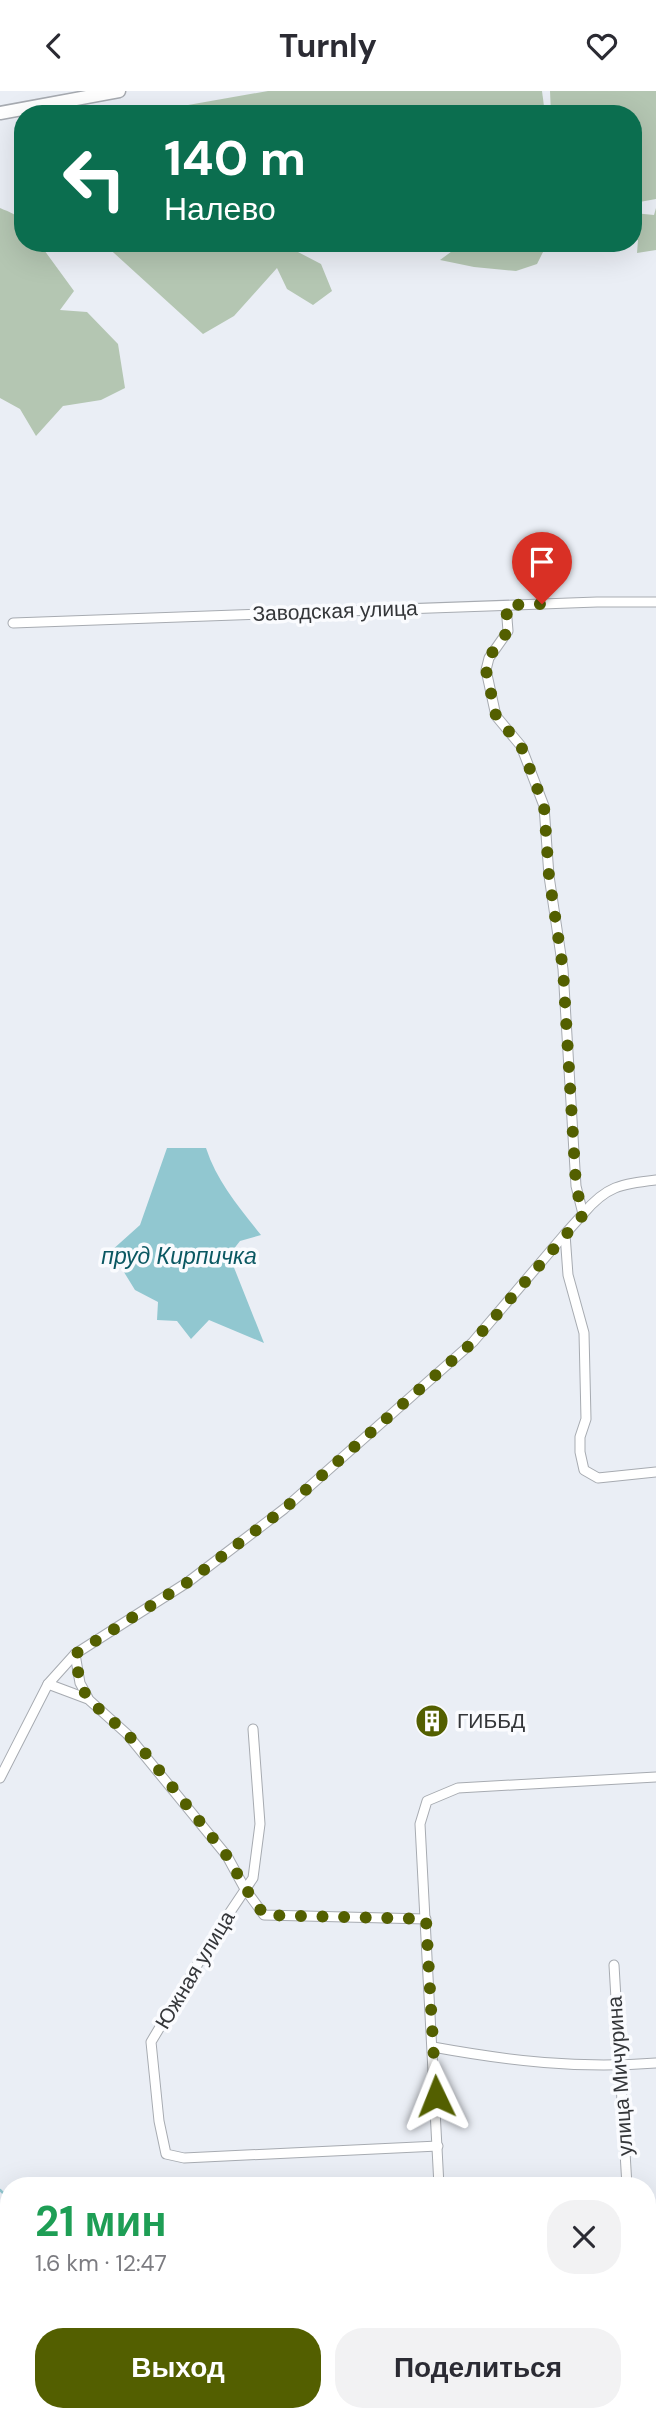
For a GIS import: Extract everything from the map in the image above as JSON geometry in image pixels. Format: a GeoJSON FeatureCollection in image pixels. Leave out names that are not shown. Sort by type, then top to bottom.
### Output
{"type":"FeatureCollection","features":[{"type":"Feature","properties":{"kind":"street"},"geometry":{"type":"LineString","coordinates":[[43,105],[119,91]]}},
{"type":"Feature","properties":{"kind":"street","name":"Заводская улица"},"geometry":{"type":"LineString","coordinates":[[13,623],[656,602]]}},
{"type":"Feature","properties":{"kind":"street"},"geometry":{"type":"LineString","coordinates":[[506,605],[508,631],[489,657],[486,670],[496,716],[521,746],[544,806],[549,876],[563,969],[576,1186],[583,1215]]}},
{"type":"Feature","properties":{"kind":"street"},"geometry":{"type":"LineString","coordinates":[[0,1778],[48,1684],[75,1654],[188,1582],[284,1509],[473,1342],[596,1198],[606,1191],[634,1182],[656,1181]]}},
{"type":"Feature","properties":{"kind":"street"},"geometry":{"type":"LineString","coordinates":[[565,1234],[568,1275],[584,1333],[586,1419],[580,1437],[584,1470],[598,1478],[656,1472]]}},
{"type":"Feature","properties":{"kind":"street"},"geometry":{"type":"LineString","coordinates":[[75,1654],[80,1683],[88,1699]]}},
{"type":"Feature","properties":{"kind":"street"},"geometry":{"type":"LineString","coordinates":[[48,1684],[88,1699],[147,1755],[227,1856],[264,1915],[426,1919]]}},
{"type":"Feature","properties":{"kind":"street","name":"Южная улица"},"geometry":{"type":"LineString","coordinates":[[253,1728],[261,1824],[253,1878],[151,2042],[159,2121],[166,2154],[184,2158],[438,2146]]}},
{"type":"Feature","properties":{"kind":"street"},"geometry":{"type":"LineString","coordinates":[[439,2177],[421,1824],[427,1801],[458,1788],[656,1777]]}},
{"type":"Feature","properties":{"kind":"street","name":"улица Мичурина"},"geometry":{"type":"LineString","coordinates":[[614,1965],[626,2177]]}},
{"type":"Feature","properties":{"kind":"street"},"geometry":{"type":"LineString","coordinates":[[433,2047],[502,2060],[560,2065],[619,2066],[656,2063]]}},
{"type":"Feature","properties":{"kind":"green space"},"geometry":{"type":"Polygon","coordinates":[[[268,91],[542,91],[544,105],[188,105],[268,91]]]}},
{"type":"Feature","properties":{"kind":"green space"},"geometry":{"type":"Polygon","coordinates":[[[550,91],[656,91],[656,199],[642,202],[642,105],[551,105],[550,91]]]}},
{"type":"Feature","properties":{"kind":"green space"},"geometry":{"type":"Polygon","coordinates":[[[0,208],[14,214],[14,252],[46,252],[74,291],[60,310],[87,312],[118,344],[125,388],[101,400],[63,406],[36,436],[20,409],[0,398],[0,208]]]}},
{"type":"Feature","properties":{"kind":"green space"},"geometry":{"type":"Polygon","coordinates":[[[656,208],[656,250],[637,253],[642,252],[642,214],[654,215],[656,208]]]}},
{"type":"Feature","properties":{"kind":"green space"},"geometry":{"type":"Polygon","coordinates":[[[113,252],[298,252],[321,264],[332,291],[313,305],[287,289],[277,268],[234,316],[203,334],[113,252]]]}},
{"type":"Feature","properties":{"kind":"green space"},"geometry":{"type":"Polygon","coordinates":[[[451,252],[543,252],[537,264],[516,271],[440,260],[451,252]]]}},
{"type":"Feature","properties":{"kind":"water","name":"пруд Кирпичка"},"geometry":{"type":"Polygon","coordinates":[[[167,1148],[206,1148],[222,1183],[261,1235],[240,1241],[229,1255],[264,1343],[209,1320],[191,1339],[177,1321],[157,1320],[158,1302],[135,1290],[111,1251],[140,1225],[167,1148]]]}},
{"type":"Feature","properties":{"kind":"place","name":"ГИББД"},"geometry":{"type":"Point","coordinates":[432,1721]}},
{"type":"Feature","properties":{"kind":"route"},"geometry":{"type":"LineString","coordinates":[[436,2096],[426,1919],[264,1915],[227,1856],[147,1755],[109,1716],[88,1699],[80,1683],[75,1654],[188,1582],[284,1509],[473,1342],[583,1215],[576,1186],[563,969],[549,876],[544,806],[521,746],[496,716],[486,670],[489,657],[508,631],[506,605],[542,604]]}}]}
